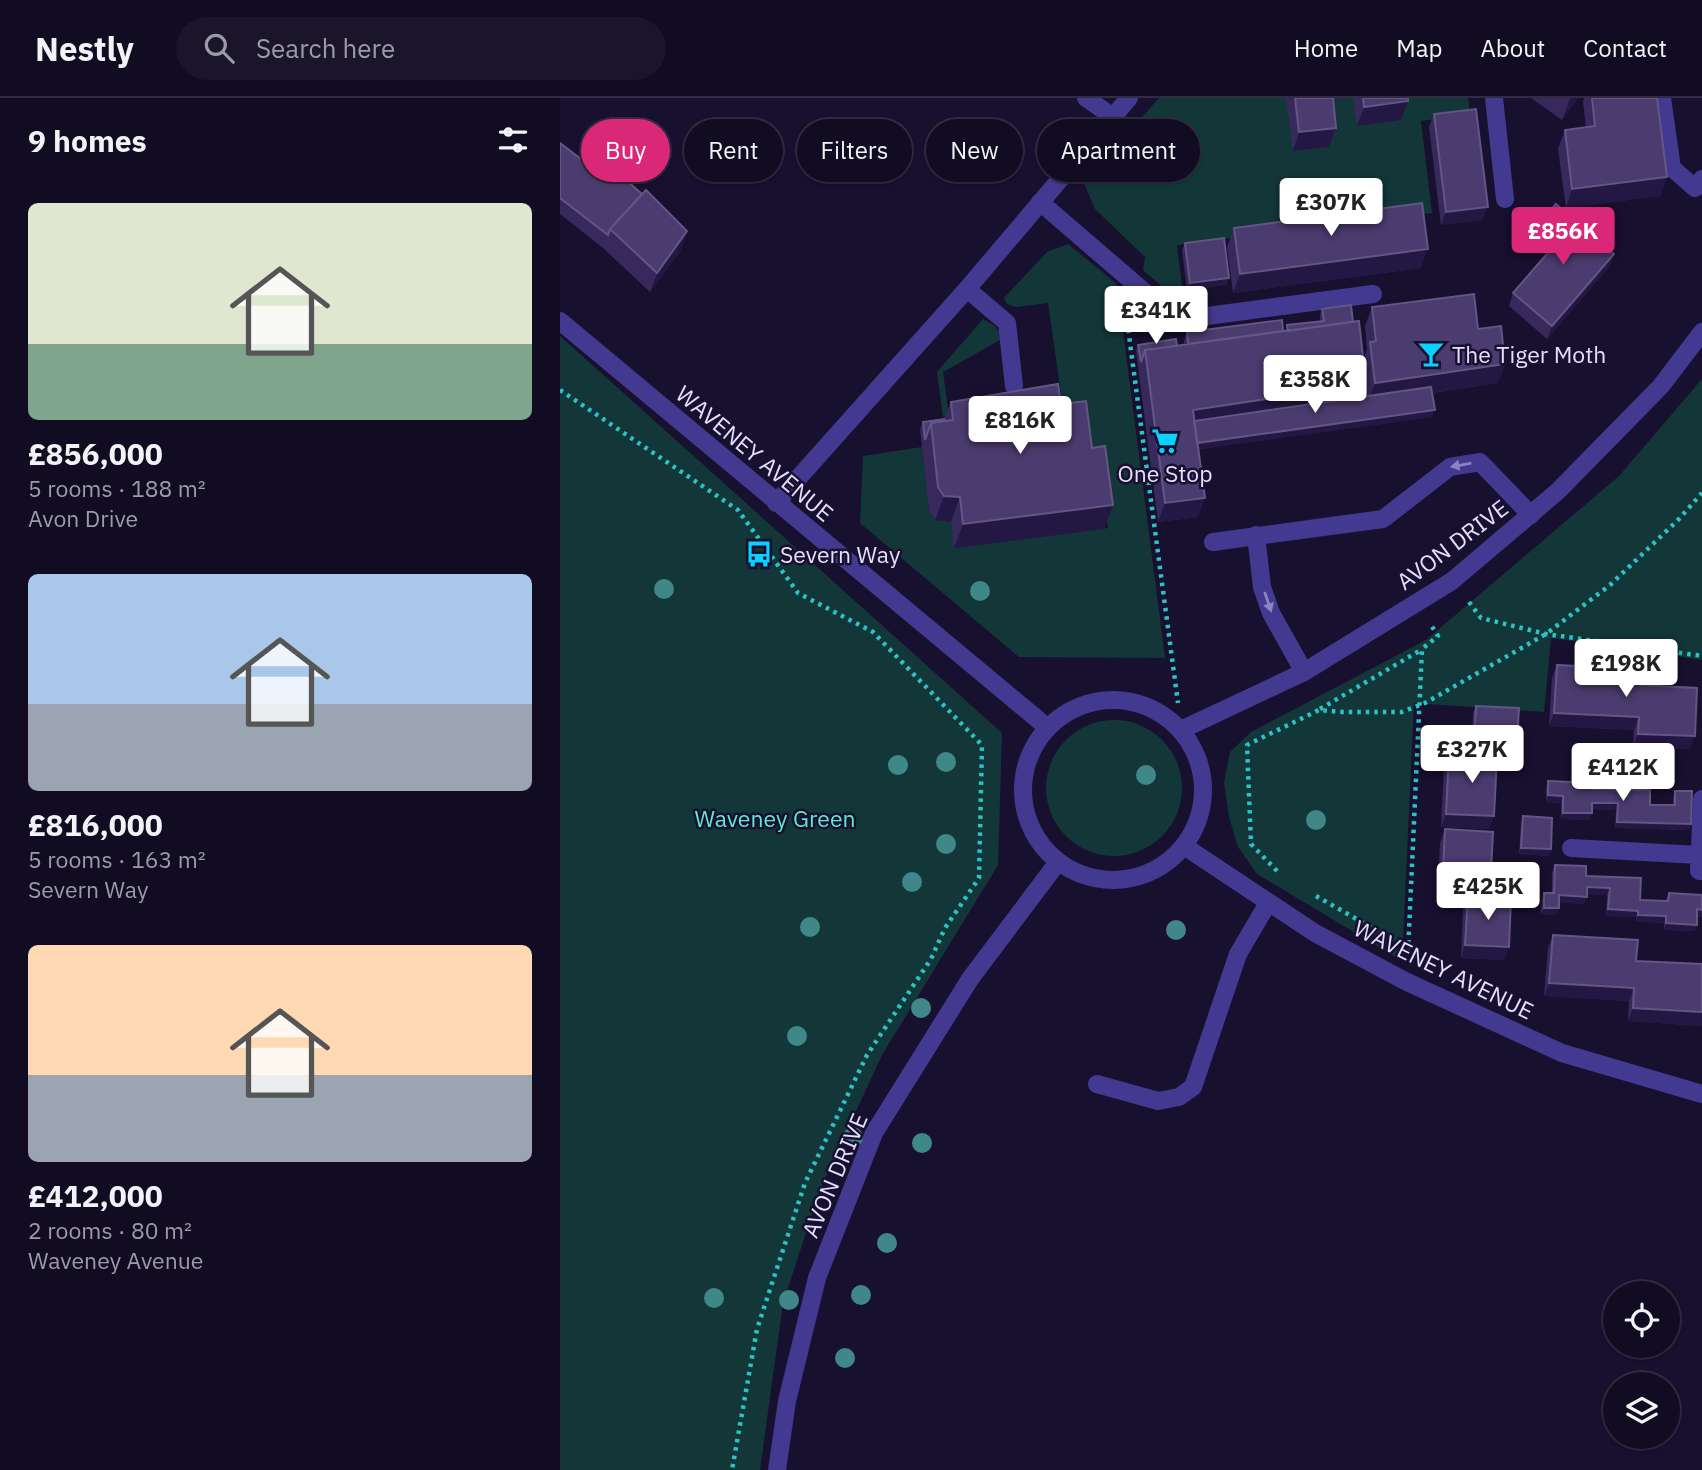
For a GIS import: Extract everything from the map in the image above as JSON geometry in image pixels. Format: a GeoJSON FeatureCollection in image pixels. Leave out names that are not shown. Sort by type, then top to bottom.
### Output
{"type":"FeatureCollection","features":[{"type":"Feature","properties":{"kind":"street"},"geometry":{"type":"LineString","coordinates":[[1086,98],[1113,117]]}},
{"type":"Feature","properties":{"kind":"street"},"geometry":{"type":"LineString","coordinates":[[776,503],[967,289],[1129,98]]}},
{"type":"Feature","properties":{"kind":"street"},"geometry":{"type":"LineString","coordinates":[[1494,98],[1505,199]]}},
{"type":"Feature","properties":{"kind":"street"},"geometry":{"type":"LineString","coordinates":[[1662,98],[1672,168],[1695,188],[1702,179]]}},
{"type":"Feature","properties":{"kind":"street"},"geometry":{"type":"LineString","coordinates":[[1040,202],[1177,320],[1373,294]]}},
{"type":"Feature","properties":{"kind":"street"},"geometry":{"type":"LineString","coordinates":[[967,289],[1007,323],[1014,386]]}},
{"type":"Feature","properties":{"kind":"street","name":"WAVENEY AVENUE"},"geometry":{"type":"LineString","coordinates":[[560,321],[1048,728]]}},
{"type":"Feature","properties":{"kind":"street","name":"AVON DRIVE"},"geometry":{"type":"LineString","coordinates":[[1181,730],[1304,672],[1452,581],[1558,491],[1661,386],[1702,332]]}},
{"type":"Feature","properties":{"kind":"street"},"geometry":{"type":"LineString","coordinates":[[1213,542],[1382,519],[1450,467],[1480,462],[1531,515]]}},
{"type":"Feature","properties":{"kind":"street"},"geometry":{"type":"LineString","coordinates":[[1256,536],[1262,587],[1271,613],[1304,672]]}},
{"type":"Feature","properties":{"kind":"street"},"geometry":{"type":"LineString","coordinates":[[1100,701],[1130,701],[1158,711],[1181,730],[1198,757],[1204,788],[1199,819],[1184,846],[1164,866],[1138,877],[1110,881],[1082,876],[1058,862],[1037,839],[1025,812],[1023,782],[1031,752],[1048,728],[1072,710],[1100,701]]}},
{"type":"Feature","properties":{"kind":"street"},"geometry":{"type":"LineString","coordinates":[[1571,848],[1700,863],[1702,799]]}},
{"type":"Feature","properties":{"kind":"street","name":"WAVENEY AVENUE"},"geometry":{"type":"LineString","coordinates":[[1184,846],[1315,933],[1407,982],[1562,1053],[1702,1094]]}},
{"type":"Feature","properties":{"kind":"street","name":"AVON DRIVE"},"geometry":{"type":"LineString","coordinates":[[777,1470],[787,1401],[817,1278],[874,1133],[970,978],[1058,862]]}},
{"type":"Feature","properties":{"kind":"street"},"geometry":{"type":"LineString","coordinates":[[1097,1084],[1158,1101],[1179,1097],[1192,1087],[1238,954],[1268,902]]}},
{"type":"Feature","properties":{"kind":"path"},"geometry":{"type":"LineString","coordinates":[[1121,274],[1181,730]]}},
{"type":"Feature","properties":{"kind":"path"},"geometry":{"type":"LineString","coordinates":[[560,390],[738,510],[798,593],[873,632],[982,745],[979,878],[945,928],[931,959],[867,1055],[805,1182],[757,1329],[732,1470]]}},
{"type":"Feature","properties":{"kind":"path"},"geometry":{"type":"LineString","coordinates":[[1319,710],[1402,712],[1546,634],[1609,585],[1678,520],[1702,493]]}},
{"type":"Feature","properties":{"kind":"path"},"geometry":{"type":"LineString","coordinates":[[1452,581],[1481,618],[1546,634],[1702,656]]}},
{"type":"Feature","properties":{"kind":"path"},"geometry":{"type":"LineString","coordinates":[[1283,877],[1251,844],[1247,745],[1319,710],[1422,649],[1438,636],[1417,604]]}},
{"type":"Feature","properties":{"kind":"path"},"geometry":{"type":"LineString","coordinates":[[1407,982],[1422,649]]}},
{"type":"Feature","properties":{"kind":"path"},"geometry":{"type":"LineString","coordinates":[[1306,890],[1386,935]]}},
{"type":"Feature","properties":{"kind":"path"},"geometry":{"type":"LineString","coordinates":[[1397,942],[1409,948]]}},
{"type":"Feature","properties":{"kind":"green space"},"geometry":{"type":"Polygon","coordinates":[[[1159,98],[1468,98],[1470,114],[1421,121],[1432,213],[1177,245],[1182,286],[1165,289],[1143,270],[1145,257],[1095,209],[1084,183],[1200,182],[1200,119],[1140,119],[1159,98]]]}},
{"type":"Feature","properties":{"kind":"green space"},"geometry":{"type":"Polygon","coordinates":[[[1068,244],[1117,284],[1165,658],[1019,657],[860,523],[863,456],[922,447],[929,511],[935,520],[951,522],[955,548],[1108,528],[1100,466],[1065,422],[1048,303],[1016,307],[1007,304],[1004,298],[1047,252],[1068,244]]]}},
{"type":"Feature","properties":{"kind":"green space"},"geometry":{"type":"Polygon","coordinates":[[[983,319],[995,326],[1001,335],[1000,340],[943,372],[949,416],[943,417],[937,372],[983,319]]]}},
{"type":"Feature","properties":{"kind":"green space","name":"Waveney Green"},"geometry":{"type":"Polygon","coordinates":[[[560,336],[1002,733],[998,865],[882,1055],[821,1187],[783,1303],[760,1470],[560,1470],[560,336]]]}},
{"type":"Feature","properties":{"kind":"green space"},"geometry":{"type":"Polygon","coordinates":[[[1702,379],[1702,660],[1551,638],[1544,712],[1414,703],[1402,961],[1257,874],[1238,847],[1229,817],[1224,783],[1230,752],[1251,732],[1426,640],[1619,476],[1702,379]]]}},
{"type":"Feature","properties":{"kind":"green space"},"geometry":{"type":"Polygon","coordinates":[[[1114,720],[1140,725],[1162,740],[1177,762],[1182,788],[1177,814],[1162,836],[1140,851],[1114,856],[1088,851],[1066,836],[1051,814],[1046,788],[1051,762],[1066,740],[1088,725],[1114,720]]]}},
{"type":"Feature","properties":{"kind":"building"},"geometry":{"type":"Polygon","coordinates":[[[1295,98],[1333,98],[1336,128],[1299,132],[1295,98]]]}},
{"type":"Feature","properties":{"kind":"building"},"geometry":{"type":"Polygon","coordinates":[[[1363,98],[1408,98],[1408,101],[1364,107],[1363,98]]]}},
{"type":"Feature","properties":{"kind":"building"},"geometry":{"type":"Polygon","coordinates":[[[1592,98],[1657,98],[1667,177],[1572,189],[1565,130],[1595,126],[1592,98]]]}},
{"type":"Feature","properties":{"kind":"building"},"geometry":{"type":"Polygon","coordinates":[[[1476,109],[1488,207],[1446,212],[1434,114],[1476,109]]]}},
{"type":"Feature","properties":{"kind":"building"},"geometry":{"type":"Polygon","coordinates":[[[560,143],[581,159],[581,182],[628,182],[642,194],[610,229],[608,235],[560,198],[560,143]]]}},
{"type":"Feature","properties":{"kind":"building"},"geometry":{"type":"Polygon","coordinates":[[[646,190],[687,231],[657,273],[610,229],[646,190]]]}},
{"type":"Feature","properties":{"kind":"building"},"geometry":{"type":"Polygon","coordinates":[[[1422,203],[1428,249],[1240,274],[1234,228],[1422,203]]]}},
{"type":"Feature","properties":{"kind":"building"},"geometry":{"type":"Polygon","coordinates":[[[1556,204],[1614,254],[1552,326],[1513,293],[1559,240],[1539,223],[1556,204]]]}},
{"type":"Feature","properties":{"kind":"building"},"geometry":{"type":"Polygon","coordinates":[[[1224,238],[1229,278],[1190,283],[1185,243],[1224,238]]]}},
{"type":"Feature","properties":{"kind":"building","name":"The Tiger Moth"},"geometry":{"type":"Polygon","coordinates":[[[1474,294],[1478,329],[1501,326],[1505,364],[1375,383],[1370,342],[1376,341],[1372,307],[1474,294]]]}},
{"type":"Feature","properties":{"kind":"building"},"geometry":{"type":"Polygon","coordinates":[[[1351,305],[1353,322],[1288,331],[1287,325],[1324,321],[1322,309],[1351,305]]]}},
{"type":"Feature","properties":{"kind":"building"},"geometry":{"type":"Polygon","coordinates":[[[1282,320],[1283,331],[1188,344],[1187,332],[1282,320]]]}},
{"type":"Feature","properties":{"kind":"building"},"geometry":{"type":"Polygon","coordinates":[[[1359,321],[1366,384],[1193,410],[1205,498],[1165,503],[1145,350],[1359,321]]]}},
{"type":"Feature","properties":{"kind":"building"},"geometry":{"type":"Polygon","coordinates":[[[1176,339],[1177,346],[1145,350],[1141,362],[1138,345],[1176,339]]]}},
{"type":"Feature","properties":{"kind":"building"},"geometry":{"type":"Polygon","coordinates":[[[1058,384],[1061,404],[1086,401],[1092,448],[1105,446],[1113,505],[963,524],[960,497],[944,496],[938,487],[931,423],[953,420],[951,402],[1058,384]]]}},
{"type":"Feature","properties":{"kind":"building"},"geometry":{"type":"Polygon","coordinates":[[[1431,387],[1435,410],[1197,443],[1194,421],[1431,387]]]}},
{"type":"Feature","properties":{"kind":"building"},"geometry":{"type":"Polygon","coordinates":[[[945,421],[931,423],[925,440],[923,422],[945,421]]]}},
{"type":"Feature","properties":{"kind":"building"},"geometry":{"type":"Polygon","coordinates":[[[1557,665],[1641,669],[1640,685],[1697,688],[1695,736],[1638,734],[1639,717],[1554,713],[1557,665]]]}},
{"type":"Feature","properties":{"kind":"building"},"geometry":{"type":"Polygon","coordinates":[[[1476,706],[1519,708],[1516,757],[1473,755],[1476,706]]]}},
{"type":"Feature","properties":{"kind":"building"},"geometry":{"type":"Polygon","coordinates":[[[1449,754],[1497,756],[1494,816],[1446,814],[1449,754]]]}},
{"type":"Feature","properties":{"kind":"building"},"geometry":{"type":"Polygon","coordinates":[[[1548,781],[1593,783],[1593,789],[1650,790],[1650,805],[1675,805],[1675,791],[1692,791],[1691,824],[1617,822],[1618,803],[1592,803],[1592,813],[1563,813],[1563,796],[1548,795],[1548,781]]]}},
{"type":"Feature","properties":{"kind":"building"},"geometry":{"type":"Polygon","coordinates":[[[1523,816],[1552,818],[1551,849],[1521,848],[1523,816]]]}},
{"type":"Feature","properties":{"kind":"building"},"geometry":{"type":"Polygon","coordinates":[[[1445,829],[1493,832],[1490,892],[1442,889],[1445,829]]]}},
{"type":"Feature","properties":{"kind":"building"},"geometry":{"type":"Polygon","coordinates":[[[1555,865],[1586,866],[1586,876],[1641,878],[1640,900],[1668,901],[1669,893],[1702,895],[1702,910],[1697,909],[1697,925],[1666,923],[1666,916],[1638,915],[1638,911],[1608,909],[1610,888],[1587,887],[1587,897],[1559,895],[1559,908],[1544,908],[1544,893],[1554,893],[1555,865]]]}},
{"type":"Feature","properties":{"kind":"building"},"geometry":{"type":"Polygon","coordinates":[[[1468,896],[1511,898],[1509,947],[1465,945],[1468,896]]]}},
{"type":"Feature","properties":{"kind":"building"},"geometry":{"type":"Polygon","coordinates":[[[1553,935],[1638,940],[1636,961],[1702,964],[1702,1012],[1633,1008],[1634,988],[1549,983],[1553,935]]]}},
{"type":"Feature","properties":{"kind":"place","name":"The Tiger Moth"},"geometry":{"type":"Point","coordinates":[1431,354]}},
{"type":"Feature","properties":{"kind":"place","name":"One Stop"},"geometry":{"type":"Point","coordinates":[1165,441]}},
{"type":"Feature","properties":{"kind":"place","name":"Severn Way"},"geometry":{"type":"Point","coordinates":[759,554]}}]}
